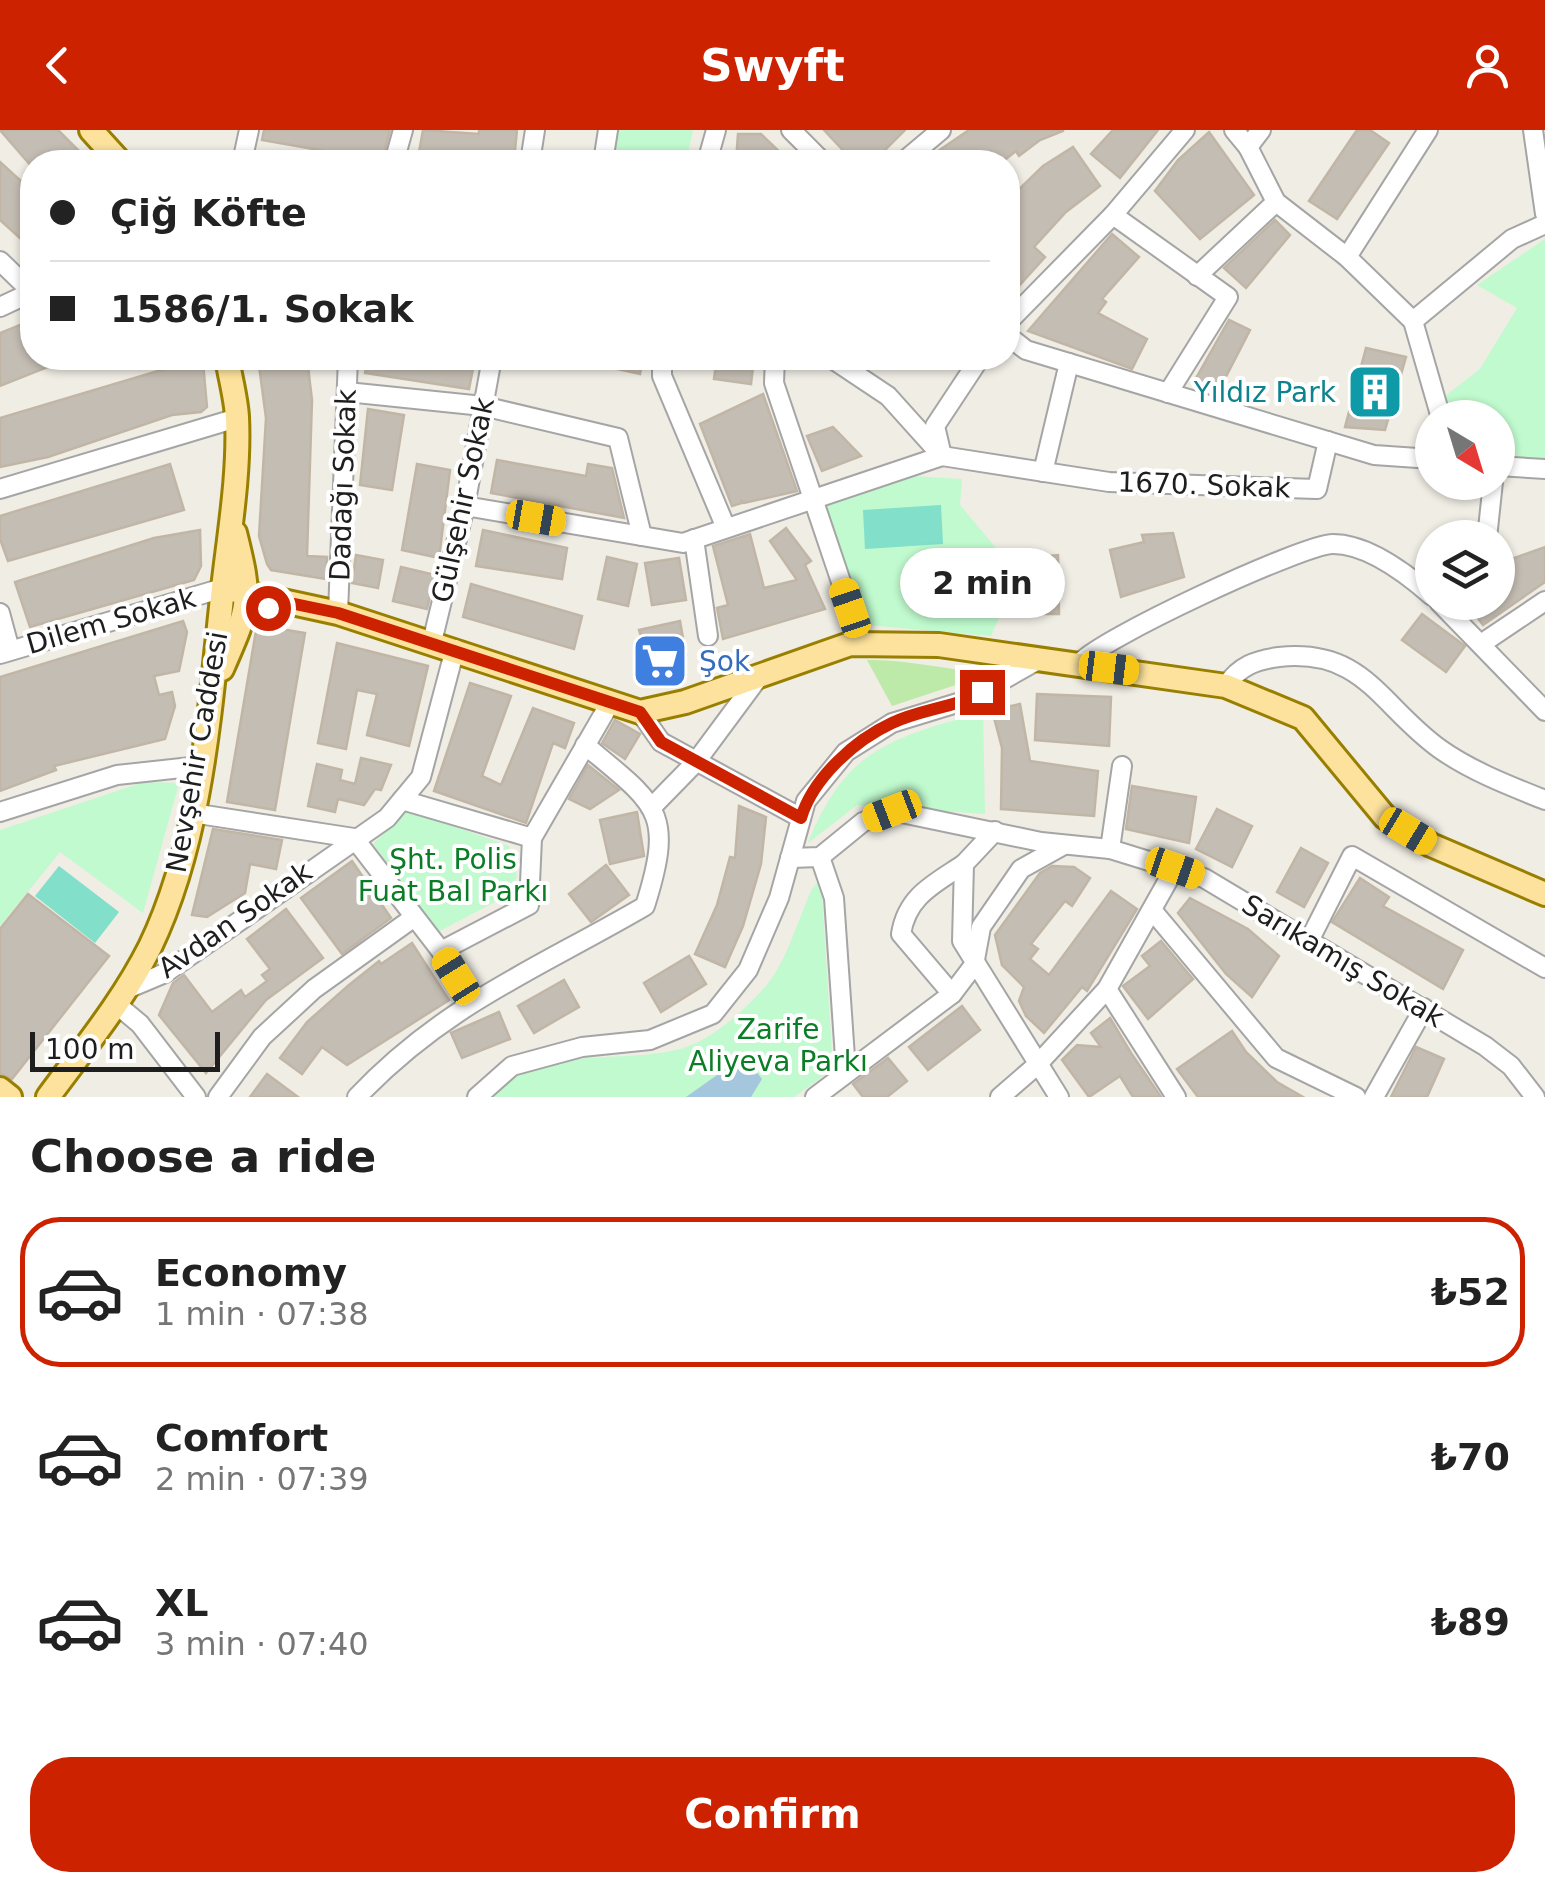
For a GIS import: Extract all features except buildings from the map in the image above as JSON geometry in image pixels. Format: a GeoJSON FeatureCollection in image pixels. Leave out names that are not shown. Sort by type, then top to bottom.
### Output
{"type":"FeatureCollection","features":[{"type":"Feature","properties":{"kind":"main road"},"geometry":{"type":"LineString","coordinates":[[91,130],[109,150]]}},
{"type":"Feature","properties":{"kind":"main road","name":"Nevşehir Caddesi"},"geometry":{"type":"LineString","coordinates":[[48,1097],[122,996],[174,889],[214,686],[237,418],[229,370]]}},
{"type":"Feature","properties":{"kind":"main road"},"geometry":{"type":"LineString","coordinates":[[214,686],[248,602],[230,514]]}},
{"type":"Feature","properties":{"kind":"main road"},"geometry":{"type":"LineString","coordinates":[[222,599],[290,603],[338,613],[640,712],[685,702],[850,644],[939,645],[1226,686],[1303,718],[1385,817],[1431,845],[1545,894]]}},
{"type":"Feature","properties":{"kind":"main road"},"geometry":{"type":"LineString","coordinates":[[0,1089],[10,1097]]}},
{"type":"Feature","properties":{"kind":"street"},"geometry":{"type":"LineString","coordinates":[[918,150],[941,130]]}},
{"type":"Feature","properties":{"kind":"street"},"geometry":{"type":"LineString","coordinates":[[1020,310],[1113,214],[1185,130]]}},
{"type":"Feature","properties":{"kind":"street"},"geometry":{"type":"LineString","coordinates":[[1234,130],[1248,147],[1276,202],[1347,257],[1413,321],[1436,400]]}},
{"type":"Feature","properties":{"kind":"street"},"geometry":{"type":"LineString","coordinates":[[1248,147],[1261,130]]}},
{"type":"Feature","properties":{"kind":"street"},"geometry":{"type":"LineString","coordinates":[[1347,257],[1425,136],[1404,130]]}},
{"type":"Feature","properties":{"kind":"street"},"geometry":{"type":"LineString","coordinates":[[1534,130],[1545,214]]}},
{"type":"Feature","properties":{"kind":"street"},"geometry":{"type":"LineString","coordinates":[[1197,276],[1276,202]]}},
{"type":"Feature","properties":{"kind":"street"},"geometry":{"type":"LineString","coordinates":[[1113,214],[1228,297],[1168,394]]}},
{"type":"Feature","properties":{"kind":"street"},"geometry":{"type":"LineString","coordinates":[[1413,321],[1512,239],[1545,224]]}},
{"type":"Feature","properties":{"kind":"street"},"geometry":{"type":"LineString","coordinates":[[0,262],[20,281]]}},
{"type":"Feature","properties":{"kind":"street"},"geometry":{"type":"LineString","coordinates":[[1020,345],[1374,455],[1415,458]]}},
{"type":"Feature","properties":{"kind":"street"},"geometry":{"type":"LineString","coordinates":[[465,506],[683,543],[942,456],[1043,472],[1069,363]]}},
{"type":"Feature","properties":{"kind":"street","name":"Dadağı Sokak"},"geometry":{"type":"LineString","coordinates":[[338,613],[348,370]]}},
{"type":"Feature","properties":{"kind":"street","name":"Gülşehir Sokak"},"geometry":{"type":"LineString","coordinates":[[444,645],[490,370]]}},
{"type":"Feature","properties":{"kind":"street"},"geometry":{"type":"LineString","coordinates":[[662,370],[726,528]]}},
{"type":"Feature","properties":{"kind":"street"},"geometry":{"type":"LineString","coordinates":[[775,370],[774,383],[862,644]]}},
{"type":"Feature","properties":{"kind":"street"},"geometry":{"type":"LineString","coordinates":[[848,370],[888,396],[942,456]]}},
{"type":"Feature","properties":{"kind":"street"},"geometry":{"type":"LineString","coordinates":[[942,456],[935,426],[972,370]]}},
{"type":"Feature","properties":{"kind":"street"},"geometry":{"type":"LineString","coordinates":[[347,392],[483,406],[618,438],[642,536]]}},
{"type":"Feature","properties":{"kind":"street"},"geometry":{"type":"LineString","coordinates":[[0,489],[237,418]]}},
{"type":"Feature","properties":{"kind":"street","name":"1670. Sokak"},"geometry":{"type":"LineString","coordinates":[[1043,472],[1109,482],[1317,489],[1328,441]]}},
{"type":"Feature","properties":{"kind":"street"},"geometry":{"type":"LineString","coordinates":[[1515,467],[1545,469]]}},
{"type":"Feature","properties":{"kind":"street"},"geometry":{"type":"LineString","coordinates":[[694,539],[708,636]]}},
{"type":"Feature","properties":{"kind":"street"},"geometry":{"type":"LineString","coordinates":[[1079,664],[1094,648],[1127,631],[1321,545],[1358,548],[1415,582]]}},
{"type":"Feature","properties":{"kind":"street","name":"Dilem Sokak"},"geometry":{"type":"LineString","coordinates":[[5,652],[222,599]]}},
{"type":"Feature","properties":{"kind":"street"},"geometry":{"type":"LineString","coordinates":[[1481,644],[1545,602]]}},
{"type":"Feature","properties":{"kind":"street"},"geometry":{"type":"LineString","coordinates":[[0,613],[5,652]]}},
{"type":"Feature","properties":{"kind":"street"},"geometry":{"type":"LineString","coordinates":[[1457,620],[1545,711]]}},
{"type":"Feature","properties":{"kind":"street","name":"Avdan Sokak"},"geometry":{"type":"LineString","coordinates":[[122,996],[165,973],[387,818],[421,777],[444,645]]}},
{"type":"Feature","properties":{"kind":"street"},"geometry":{"type":"LineString","coordinates":[[1226,686],[1240,670],[1258,660],[1311,655],[1335,660],[1361,676],[1440,749],[1545,800]]}},
{"type":"Feature","properties":{"kind":"street"},"geometry":{"type":"LineString","coordinates":[[477,1096],[512,1066],[582,1047],[650,1040],[713,1014],[748,970],[779,898],[806,801],[846,752],[892,723],[968,700],[1040,659]]}},
{"type":"Feature","properties":{"kind":"street"},"geometry":{"type":"LineString","coordinates":[[651,808],[695,762],[762,674]]}},
{"type":"Feature","properties":{"kind":"street"},"geometry":{"type":"LineString","coordinates":[[441,952],[529,905],[532,838],[610,703]]}},
{"type":"Feature","properties":{"kind":"street"},"geometry":{"type":"LineString","coordinates":[[640,712],[661,742],[801,818]]}},
{"type":"Feature","properties":{"kind":"street"},"geometry":{"type":"LineString","coordinates":[[357,1097],[396,1056],[472,1000],[645,906],[660,858],[659,820],[635,786],[586,745]]}},
{"type":"Feature","properties":{"kind":"street"},"geometry":{"type":"LineString","coordinates":[[0,812],[117,775],[200,766]]}},
{"type":"Feature","properties":{"kind":"street"},"geometry":{"type":"LineString","coordinates":[[1110,849],[1122,766]]}},
{"type":"Feature","properties":{"kind":"street"},"geometry":{"type":"LineString","coordinates":[[402,800],[532,838]]}},
{"type":"Feature","properties":{"kind":"street","name":"Sarıkamış Sokak"},"geometry":{"type":"LineString","coordinates":[[820,857],[863,822],[892,811],[1110,849],[1175,868],[1204,878],[1424,1008],[1511,1066],[1535,1097]]}},
{"type":"Feature","properties":{"kind":"street"},"geometry":{"type":"LineString","coordinates":[[192,813],[354,838],[441,952],[472,1000]]}},
{"type":"Feature","properties":{"kind":"street"},"geometry":{"type":"LineString","coordinates":[[952,994],[901,934],[904,916],[918,894],[964,864],[995,831]]}},
{"type":"Feature","properties":{"kind":"street"},"geometry":{"type":"LineString","coordinates":[[827,1093],[846,1072],[952,994],[974,965],[981,926],[1022,869],[1065,844]]}},
{"type":"Feature","properties":{"kind":"street"},"geometry":{"type":"LineString","coordinates":[[1310,939],[1352,856],[1545,968]]}},
{"type":"Feature","properties":{"kind":"street"},"geometry":{"type":"LineString","coordinates":[[790,858],[820,857],[834,898],[846,1072]]}},
{"type":"Feature","properties":{"kind":"street"},"geometry":{"type":"LineString","coordinates":[[964,864],[962,941],[1060,1097]]}},
{"type":"Feature","properties":{"kind":"street"},"geometry":{"type":"LineString","coordinates":[[1000,1097],[1037,1065],[1107,989],[1175,868]]}},
{"type":"Feature","properties":{"kind":"street"},"geometry":{"type":"LineString","coordinates":[[1152,910],[1276,1058],[1356,1097]]}},
{"type":"Feature","properties":{"kind":"street"},"geometry":{"type":"LineString","coordinates":[[218,1097],[262,1037],[314,989],[413,918]]}},
{"type":"Feature","properties":{"kind":"street"},"geometry":{"type":"LineString","coordinates":[[1107,989],[1176,1097]]}},
{"type":"Feature","properties":{"kind":"street"},"geometry":{"type":"LineString","coordinates":[[122,996],[196,1097]]}},
{"type":"Feature","properties":{"kind":"street"},"geometry":{"type":"LineString","coordinates":[[1374,1097],[1424,1008]]}},
{"type":"Feature","properties":{"kind":"green space"},"geometry":{"type":"Polygon","coordinates":[[[618,130],[693,130],[689,150],[614,150],[618,130]]]}},
{"type":"Feature","properties":{"kind":"green space"},"geometry":{"type":"Polygon","coordinates":[[[1545,239],[1545,460],[1515,458],[1515,400],[1446,400],[1445,396],[1480,369],[1517,308],[1477,285],[1545,239]]]}},
{"type":"Feature","properties":{"kind":"green space"},"geometry":{"type":"Polygon","coordinates":[[[913,476],[962,479],[960,505],[995,547],[1003,609],[991,636],[867,625],[842,582],[820,505],[913,476]]]}},
{"type":"Feature","properties":{"kind":"green space"},"geometry":{"type":"Polygon","coordinates":[[[867,660],[898,661],[992,673],[892,706],[867,660]]]}},
{"type":"Feature","properties":{"kind":"green space"},"geometry":{"type":"Polygon","coordinates":[[[983,712],[985,814],[857,805],[808,843],[839,786],[876,752],[923,730],[983,712]]]}},
{"type":"Feature","properties":{"kind":"green space"},"geometry":{"type":"Polygon","coordinates":[[[144,782],[179,783],[143,913],[60,852],[0,926],[0,830],[144,782]]]}},
{"type":"Feature","properties":{"kind":"green space","name":"Şht. Polis Fuat Bal Parkı"},"geometry":{"type":"Polygon","coordinates":[[[408,810],[509,846],[517,875],[512,893],[438,932],[373,844],[408,810]]]}},
{"type":"Feature","properties":{"kind":"green space","name":"Zarife Aliyeva Parkı"},"geometry":{"type":"Polygon","coordinates":[[[821,879],[833,1069],[794,1097],[492,1097],[511,1080],[556,1062],[680,1049],[716,1032],[773,976],[812,889],[821,879]]]}},
{"type":"Feature","properties":{"kind":"shaded area"},"geometry":{"type":"Polygon","coordinates":[[[941,505],[943,544],[865,549],[863,510],[941,505]]]}},
{"type":"Feature","properties":{"kind":"shaded area"},"geometry":{"type":"Polygon","coordinates":[[[59,866],[119,912],[95,943],[35,896],[59,866]]]}},
{"type":"Feature","properties":{"kind":"shaded area"},"geometry":{"type":"Polygon","coordinates":[[[744,1056],[762,1079],[751,1097],[686,1097],[744,1056]]]}},
{"type":"Feature","properties":{"kind":"place","name":"Yıldız Park"},"geometry":{"type":"Point","coordinates":[1375,392]}},
{"type":"Feature","properties":{"kind":"place","name":"Şok"},"geometry":{"type":"Point","coordinates":[660,661]}},
{"type":"Feature","properties":{"kind":"route"},"geometry":{"type":"LineString","coordinates":[[268,608],[290,603],[338,613],[640,712],[661,742],[801,818],[806,801],[846,752],[892,723],[968,700],[982,692]]}}]}
